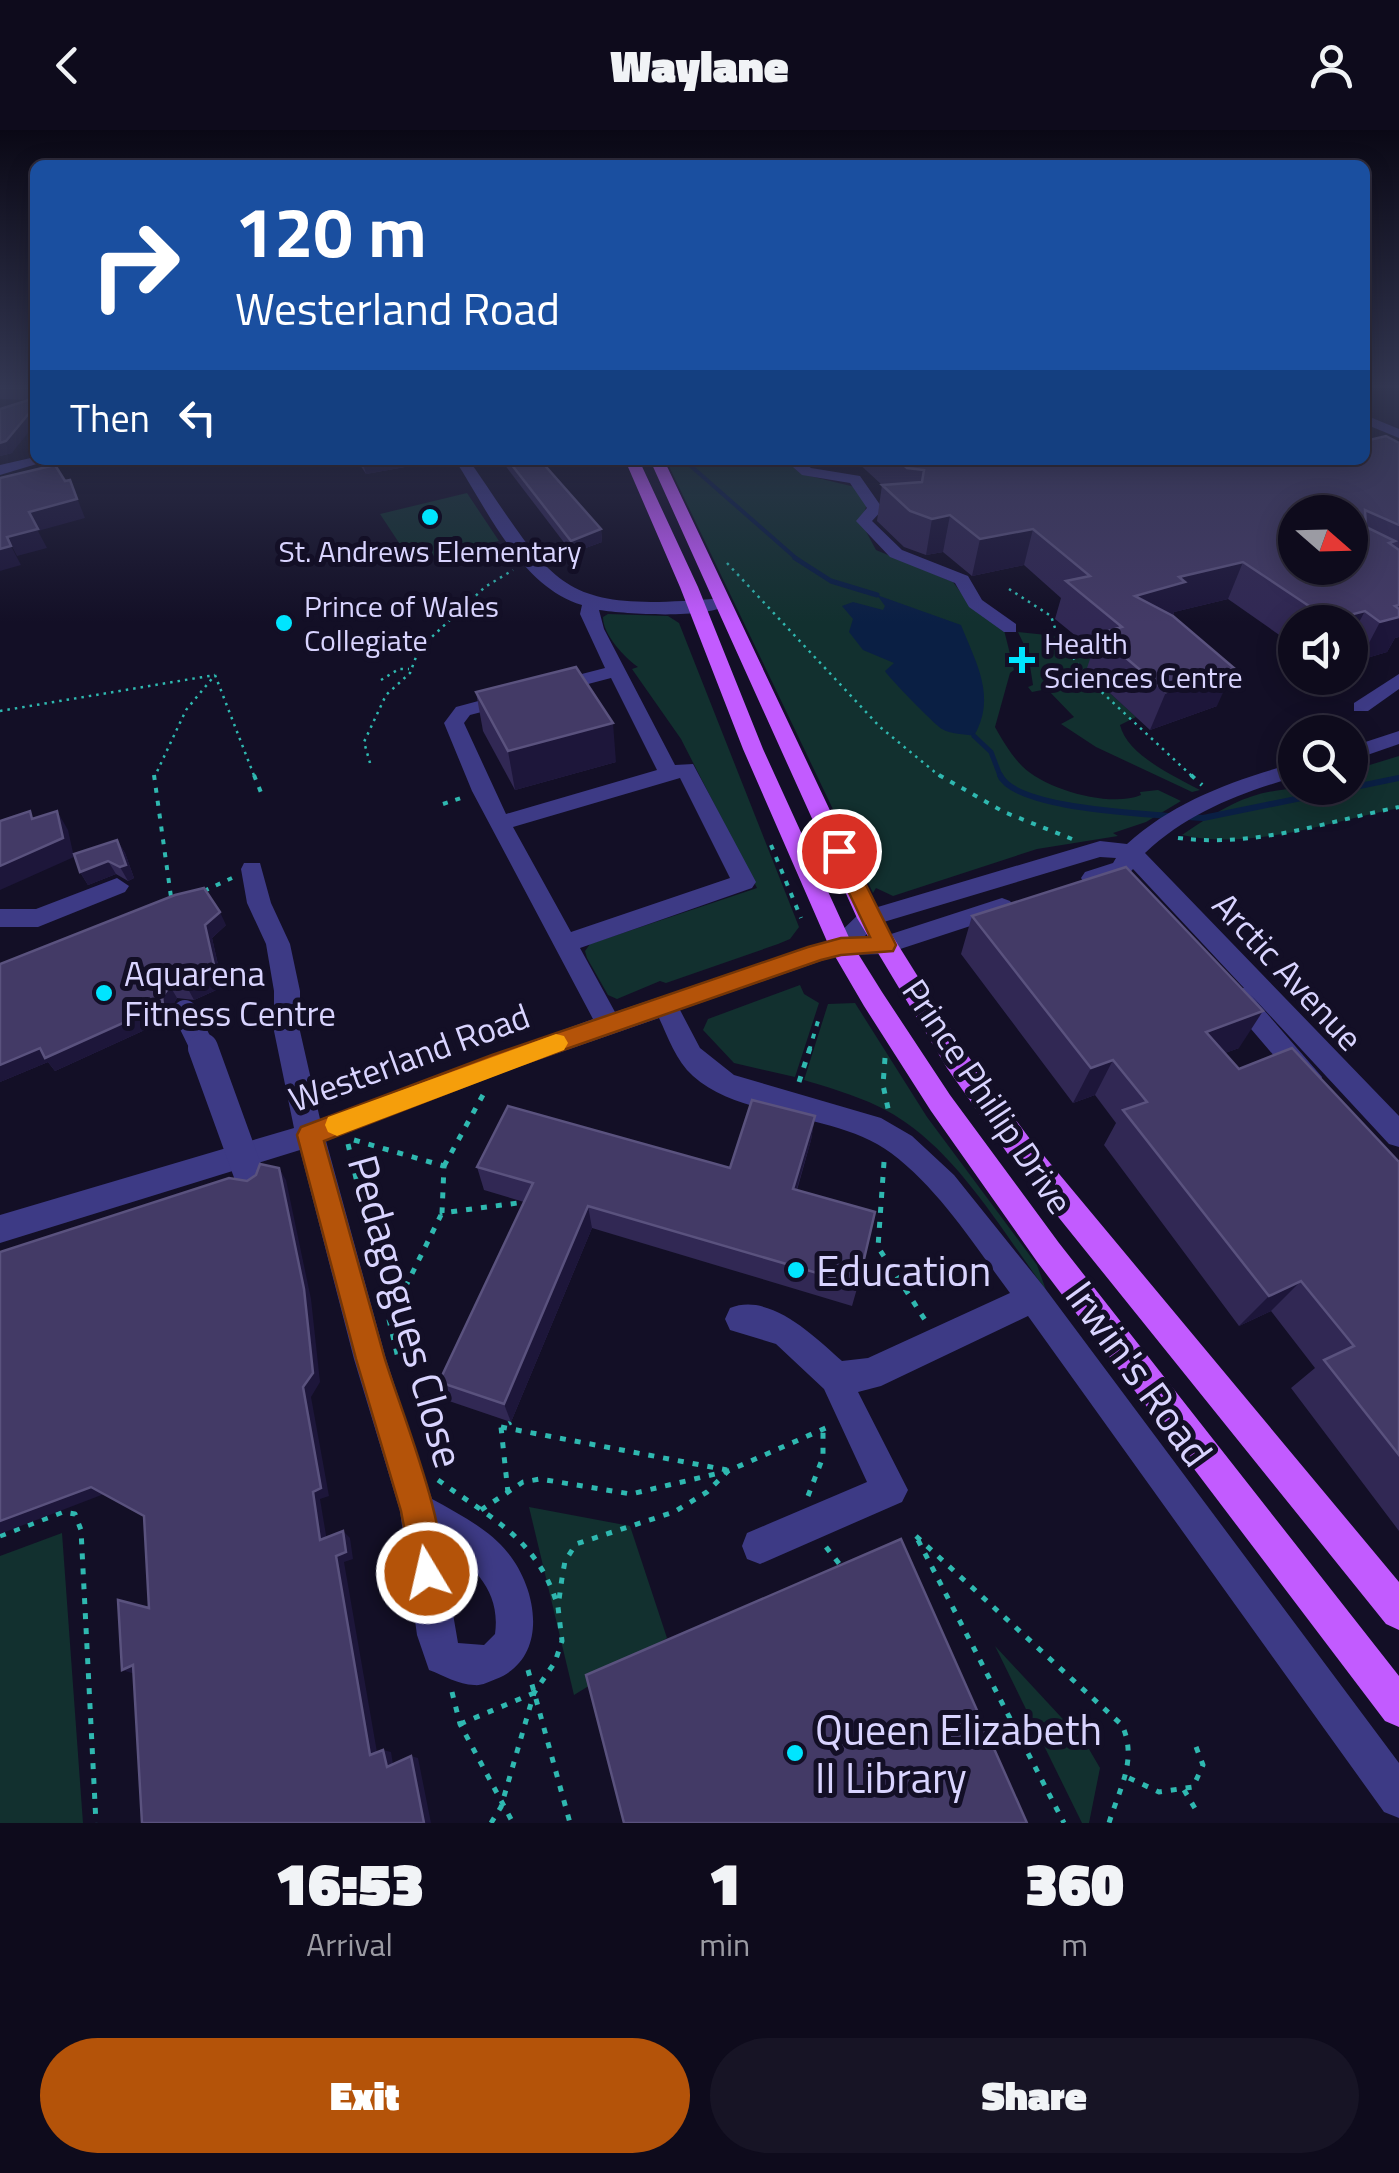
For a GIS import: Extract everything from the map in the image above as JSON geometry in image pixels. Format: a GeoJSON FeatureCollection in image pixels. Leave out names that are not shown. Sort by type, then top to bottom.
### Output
{"type":"FeatureCollection","features":[{"type":"Feature","properties":{"kind":"main road","name":"Prince Phillip Drive"},"geometry":{"type":"LineString","coordinates":[[634,465],[696,605],[752,750],[841,946],[952,1124],[1256,1526],[1399,1707]]}},
{"type":"Feature","properties":{"kind":"main road","name":"Prince Phillip Drive"},"geometry":{"type":"LineString","coordinates":[[659,465],[877,932],[956,1060],[1020,1148],[1399,1610]]}},
{"type":"Feature","properties":{"kind":"street"},"geometry":{"type":"LineString","coordinates":[[466,465],[550,580],[570,594],[591,602],[638,607],[722,603]]}},
{"type":"Feature","properties":{"kind":"street"},"geometry":{"type":"LineString","coordinates":[[798,465],[807,472],[855,479],[876,509],[898,512]]}},
{"type":"Feature","properties":{"kind":"street"},"geometry":{"type":"LineString","coordinates":[[876,509],[864,521],[876,540],[904,560],[962,580],[975,603],[1010,628]]}},
{"type":"Feature","properties":{"kind":"street"},"geometry":{"type":"LineString","coordinates":[[566,944],[744,882],[678,771],[634,711],[636,702],[589,614],[591,602]]}},
{"type":"Feature","properties":{"kind":"street"},"geometry":{"type":"LineString","coordinates":[[609,1025],[456,730],[457,716],[463,711],[618,670]]}},
{"type":"Feature","properties":{"kind":"street"},"geometry":{"type":"LineString","coordinates":[[1361,707],[1399,680]]}},
{"type":"Feature","properties":{"kind":"street"},"geometry":{"type":"LineString","coordinates":[[1368,748],[1399,737]]}},
{"type":"Feature","properties":{"kind":"street"},"geometry":{"type":"LineString","coordinates":[[501,823],[678,771]]}},
{"type":"Feature","properties":{"kind":"street"},"geometry":{"type":"LineString","coordinates":[[1066,886],[1126,860],[1169,833],[1207,799],[1278,776]]}},
{"type":"Feature","properties":{"kind":"street"},"geometry":{"type":"LineString","coordinates":[[877,932],[1100,849],[1126,860]]}},
{"type":"Feature","properties":{"kind":"street","name":"Arctic Avenue"},"geometry":{"type":"LineString","coordinates":[[1126,860],[1385,1130]]}},
{"type":"Feature","properties":{"kind":"street","name":"Pedagogues Close"},"geometry":{"type":"LineString","coordinates":[[252,869],[258,904],[278,944],[287,992],[287,1032],[310,1135],[386,1365],[418,1511],[436,1635],[443,1656]]}},
{"type":"Feature","properties":{"kind":"street"},"geometry":{"type":"LineString","coordinates":[[6,922],[38,918],[117,886]]}},
{"type":"Feature","properties":{"kind":"street"},"geometry":{"type":"LineString","coordinates":[[877,932],[1030,898]]}},
{"type":"Feature","properties":{"kind":"street","name":"Westerland Road"},"geometry":{"type":"LineString","coordinates":[[0,1229],[310,1135],[500,1062],[877,932]]}},
{"type":"Feature","properties":{"kind":"street","name":"Irwin's Road"},"geometry":{"type":"LineString","coordinates":[[665,1005],[691,1056],[725,1083],[871,1126],[902,1145],[944,1184],[1033,1298],[1399,1797]]}},
{"type":"Feature","properties":{"kind":"street"},"geometry":{"type":"LineString","coordinates":[[185,1012],[215,1073],[249,1175]]}},
{"type":"Feature","properties":{"kind":"street"},"geometry":{"type":"LineString","coordinates":[[836,1378],[869,1374],[1033,1298]]}},
{"type":"Feature","properties":{"kind":"street"},"geometry":{"type":"LineString","coordinates":[[741,1319],[784,1331],[836,1378],[851,1417],[890,1490],[760,1546]]}},
{"type":"Feature","properties":{"kind":"street","name":"Pedagogues Close"},"geometry":{"type":"LineString","coordinates":[[418,1511],[460,1535],[494,1564],[512,1591],[518,1626]]}},
{"type":"Feature","properties":{"kind":"street"},"geometry":{"type":"LineString","coordinates":[[443,1656],[468,1666],[482,1666],[508,1647],[518,1626]]}},
{"type":"Feature","properties":{"kind":"path"},"geometry":{"type":"LineString","coordinates":[[727,563],[905,750],[951,784],[1006,815],[1081,842]]}},
{"type":"Feature","properties":{"kind":"path"},"geometry":{"type":"LineString","coordinates":[[370,763],[364,742],[366,732],[389,690],[410,669],[420,649],[485,587],[522,565]]}},
{"type":"Feature","properties":{"kind":"path"},"geometry":{"type":"LineString","coordinates":[[1009,589],[1051,616],[1053,630],[1082,673],[1207,799]]}},
{"type":"Feature","properties":{"kind":"path"},"geometry":{"type":"LineString","coordinates":[[381,680],[399,669],[410,669]]}},
{"type":"Feature","properties":{"kind":"path"},"geometry":{"type":"LineString","coordinates":[[0,711],[215,675]]}},
{"type":"Feature","properties":{"kind":"path"},"geometry":{"type":"LineString","coordinates":[[215,675],[262,795]]}},
{"type":"Feature","properties":{"kind":"path"},"geometry":{"type":"LineString","coordinates":[[173,905],[154,776],[186,710],[215,675]]}},
{"type":"Feature","properties":{"kind":"path"},"geometry":{"type":"LineString","coordinates":[[1169,833],[1199,842],[1251,841],[1399,806]]}},
{"type":"Feature","properties":{"kind":"path"},"geometry":{"type":"LineString","coordinates":[[188,898],[252,869]]}},
{"type":"Feature","properties":{"kind":"path"},"geometry":{"type":"LineString","coordinates":[[799,1082],[818,1022]]}},
{"type":"Feature","properties":{"kind":"path"},"geometry":{"type":"LineString","coordinates":[[886,1048],[884,1085],[889,1117]]}},
{"type":"Feature","properties":{"kind":"path"},"geometry":{"type":"LineString","coordinates":[[386,1365],[391,1316],[442,1213],[444,1166],[500,1062]]}},
{"type":"Feature","properties":{"kind":"path"},"geometry":{"type":"LineString","coordinates":[[356,1130],[349,1139],[347,1154],[391,1316],[386,1365]]}},
{"type":"Feature","properties":{"kind":"path"},"geometry":{"type":"LineString","coordinates":[[349,1139],[444,1166]]}},
{"type":"Feature","properties":{"kind":"path"},"geometry":{"type":"LineString","coordinates":[[885,1154],[878,1247],[908,1288],[929,1327]]}},
{"type":"Feature","properties":{"kind":"path"},"geometry":{"type":"LineString","coordinates":[[442,1213],[525,1202]]}},
{"type":"Feature","properties":{"kind":"path"},"geometry":{"type":"LineString","coordinates":[[466,1510],[481,1510],[523,1482],[540,1479],[631,1494],[728,1470],[851,1417]]}},
{"type":"Feature","properties":{"kind":"path"},"geometry":{"type":"LineString","coordinates":[[501,1427],[511,1422]]}},
{"type":"Feature","properties":{"kind":"path"},"geometry":{"type":"LineString","coordinates":[[501,1427],[728,1470]]}},
{"type":"Feature","properties":{"kind":"path"},"geometry":{"type":"LineString","coordinates":[[501,1427],[508,1494]]}},
{"type":"Feature","properties":{"kind":"path"},"geometry":{"type":"LineString","coordinates":[[558,1606],[566,1561],[576,1544],[674,1512],[707,1492],[728,1470]]}},
{"type":"Feature","properties":{"kind":"path"},"geometry":{"type":"LineString","coordinates":[[436,1477],[444,1488],[523,1541],[549,1576],[558,1606],[562,1641],[555,1662],[534,1693],[501,1806],[490,1823]]}},
{"type":"Feature","properties":{"kind":"path"},"geometry":{"type":"LineString","coordinates":[[0,1536],[63,1512],[75,1514],[81,1530],[96,1823]]}},
{"type":"Feature","properties":{"kind":"path"},"geometry":{"type":"LineString","coordinates":[[1064,1823],[916,1536],[1107,1708],[1132,1741],[1128,1778],[1118,1790],[1110,1823]]}},
{"type":"Feature","properties":{"kind":"path"},"geometry":{"type":"LineString","coordinates":[[518,1626],[570,1823]]}},
{"type":"Feature","properties":{"kind":"path"},"geometry":{"type":"LineString","coordinates":[[443,1656],[460,1724],[513,1823]]}},
{"type":"Feature","properties":{"kind":"path"},"geometry":{"type":"LineString","coordinates":[[460,1724],[534,1693]]}},
{"type":"Feature","properties":{"kind":"path"},"geometry":{"type":"LineString","coordinates":[[1128,1778],[1159,1792],[1193,1787],[1202,1765],[1193,1739]]}},
{"type":"Feature","properties":{"kind":"path"},"geometry":{"type":"LineString","coordinates":[[1184,1790],[1196,1810]]}},
{"type":"Feature","properties":{"kind":"green space"},"geometry":{"type":"Polygon","coordinates":[[[668,465],[791,465],[801,474],[855,487],[867,504],[861,522],[876,550],[953,582],[965,598],[1003,626],[1014,670],[995,727],[1022,766],[1062,789],[1096,798],[1128,798],[1158,790],[1181,801],[1146,822],[1113,833],[1118,836],[1037,849],[893,896],[876,888],[873,893],[668,465]]]}},
{"type":"Feature","properties":{"kind":"green space"},"geometry":{"type":"Polygon","coordinates":[[[467,493],[499,541],[411,561],[380,514],[467,493]]]}},
{"type":"Feature","properties":{"kind":"green space"},"geometry":{"type":"Polygon","coordinates":[[[668,616],[679,623],[799,927],[790,939],[778,944],[666,983],[660,981],[617,999],[608,995],[587,958],[585,951],[590,944],[757,888],[681,739],[632,669],[638,667],[606,631],[603,617],[668,616]]]}},
{"type":"Feature","properties":{"kind":"green space"},"geometry":{"type":"Polygon","coordinates":[[[1018,632],[1066,637],[1099,664],[1087,672],[1136,717],[1120,725],[1132,746],[1153,764],[1200,790],[1192,792],[1096,747],[1061,724],[1074,717],[1047,689],[1032,692],[1028,687],[1033,685],[1028,653],[1018,632]]]}},
{"type":"Feature","properties":{"kind":"green space"},"geometry":{"type":"Polygon","coordinates":[[[1399,756],[1399,808],[1263,837],[1208,839],[1182,835],[1244,799],[1278,790],[1278,805],[1368,805],[1368,765],[1399,756]]]}},
{"type":"Feature","properties":{"kind":"green space"},"geometry":{"type":"Polygon","coordinates":[[[800,985],[804,994],[819,1003],[795,1077],[734,1063],[703,1030],[708,1019],[800,985]]]}},
{"type":"Feature","properties":{"kind":"green space"},"geometry":{"type":"Polygon","coordinates":[[[855,1003],[927,1117],[1037,1265],[1046,1290],[982,1200],[926,1138],[882,1108],[804,1080],[828,1004],[855,1003]]]}},
{"type":"Feature","properties":{"kind":"green space"},"geometry":{"type":"Polygon","coordinates":[[[529,1507],[630,1526],[667,1638],[574,1695],[529,1507]]]}},
{"type":"Feature","properties":{"kind":"green space"},"geometry":{"type":"Polygon","coordinates":[[[62,1533],[83,1823],[0,1823],[0,1556],[62,1533]]]}},
{"type":"Feature","properties":{"kind":"green space"},"geometry":{"type":"Polygon","coordinates":[[[995,1646],[1086,1744],[1100,1768],[1089,1823],[1082,1823],[995,1646]]]}},
{"type":"Feature","properties":{"kind":"water"},"geometry":{"type":"Polygon","coordinates":[[[877,595],[961,625],[984,694],[981,722],[974,736],[938,726],[885,671],[894,663],[863,650],[849,632],[853,619],[842,606],[853,602],[883,610],[885,606],[877,595]]]}},
{"type":"Feature","properties":{"kind":"building"},"geometry":{"type":"Polygon","coordinates":[[[55,465],[65,481],[70,480],[77,499],[29,512],[38,529],[7,537],[11,546],[0,549],[0,478],[55,465]]]}},
{"type":"Feature","properties":{"kind":"building"},"geometry":{"type":"Polygon","coordinates":[[[512,465],[544,465],[601,529],[571,541],[512,465]]]}},
{"type":"Feature","properties":{"kind":"building","name":"Health Sciences Centre"},"geometry":{"type":"Polygon","coordinates":[[[904,465],[1399,465],[1399,525],[1368,511],[1368,495],[1278,495],[1278,585],[1368,585],[1368,528],[1395,541],[1389,543],[1399,550],[1399,605],[1395,606],[1399,617],[1380,622],[1368,613],[1368,605],[1308,605],[1243,562],[1179,577],[1185,582],[1135,596],[1173,616],[1234,668],[1166,692],[1098,634],[1122,627],[1066,581],[1090,576],[1033,529],[980,539],[950,515],[932,519],[910,511],[882,485],[922,482],[924,470],[904,465]]]}},
{"type":"Feature","properties":{"kind":"building"},"geometry":{"type":"Polygon","coordinates":[[[576,667],[613,723],[508,751],[476,692],[576,667]]]}},
{"type":"Feature","properties":{"kind":"building"},"geometry":{"type":"Polygon","coordinates":[[[30,811],[32,819],[57,811],[63,838],[0,866],[0,821],[30,811]]]}},
{"type":"Feature","properties":{"kind":"building"},"geometry":{"type":"Polygon","coordinates":[[[117,840],[126,865],[120,867],[108,861],[80,872],[74,854],[117,840]]]}},
{"type":"Feature","properties":{"kind":"building"},"geometry":{"type":"Polygon","coordinates":[[[1126,867],[1263,1011],[1206,1032],[1239,1069],[1292,1048],[1399,1162],[1399,1455],[1324,1360],[1354,1346],[1301,1281],[1269,1296],[1123,1110],[1147,1102],[1113,1060],[1091,1068],[972,916],[1126,867]]]}},
{"type":"Feature","properties":{"kind":"building","name":"Aquarena Fitness Centre"},"geometry":{"type":"Polygon","coordinates":[[[204,888],[220,912],[205,925],[216,974],[187,987],[170,986],[162,997],[163,1005],[45,1058],[40,1048],[0,1065],[0,964],[175,895],[204,888]]]}},
{"type":"Feature","properties":{"kind":"building","name":"Education"},"geometry":{"type":"Polygon","coordinates":[[[752,1100],[815,1116],[793,1189],[875,1212],[858,1285],[588,1206],[504,1404],[439,1382],[533,1183],[477,1167],[508,1106],[730,1168],[752,1100]]]}},
{"type":"Feature","properties":{"kind":"building"},"geometry":{"type":"Polygon","coordinates":[[[260,1164],[279,1168],[304,1289],[313,1373],[303,1387],[321,1488],[313,1492],[320,1540],[343,1531],[346,1552],[336,1556],[370,1755],[383,1750],[387,1767],[411,1756],[424,1823],[142,1823],[133,1665],[122,1670],[118,1600],[149,1608],[144,1516],[91,1487],[0,1521],[0,1252],[229,1178],[247,1181],[256,1175],[260,1164]]]}},
{"type":"Feature","properties":{"kind":"building","name":"Queen Elizabeth II Library"},"geometry":{"type":"Polygon","coordinates":[[[901,1539],[1027,1823],[624,1823],[586,1675],[901,1539]]]}},
{"type":"Feature","properties":{"kind":"waterway"},"geometry":{"type":"LineString","coordinates":[[690,465],[798,560]]}},
{"type":"Feature","properties":{"kind":"waterway"},"geometry":{"type":"LineString","coordinates":[[798,560],[831,581],[877,595]]}},
{"type":"Feature","properties":{"kind":"waterway"},"geometry":{"type":"LineString","coordinates":[[974,736],[991,752],[1001,778]]}},
{"type":"Feature","properties":{"kind":"waterway"},"geometry":{"type":"LineString","coordinates":[[1000,775],[1010,786],[1051,802],[1171,816]]}},
{"type":"Feature","properties":{"kind":"waterway"},"geometry":{"type":"LineString","coordinates":[[1188,817],[1203,818],[1399,778]]}},
{"type":"Feature","properties":{"kind":"slow traffic"},"geometry":{"type":"LineString","coordinates":[[337,1125],[556,1043]]}},
{"type":"Feature","properties":{"kind":"place","name":"St. Andrews Elementary"},"geometry":{"type":"Point","coordinates":[430,517]}},
{"type":"Feature","properties":{"kind":"place","name":"Prince of Wales Collegiate"},"geometry":{"type":"Point","coordinates":[284,623]}},
{"type":"Feature","properties":{"kind":"place","name":"Health Sciences Centre"},"geometry":{"type":"Point","coordinates":[1022,660]}},
{"type":"Feature","properties":{"kind":"place","name":"Aquarena Fitness Centre"},"geometry":{"type":"Point","coordinates":[104,993]}},
{"type":"Feature","properties":{"kind":"place","name":"Education"},"geometry":{"type":"Point","coordinates":[796,1270]}},
{"type":"Feature","properties":{"kind":"place","name":"Queen Elizabeth II Library"},"geometry":{"type":"Point","coordinates":[795,1753]}},
{"type":"Feature","properties":{"kind":"route"},"geometry":{"type":"LineString","coordinates":[[427,1573],[418,1511],[370,1359],[310,1135],[500,1062],[816,953],[841,946],[885,945],[839,851]]}}]}
